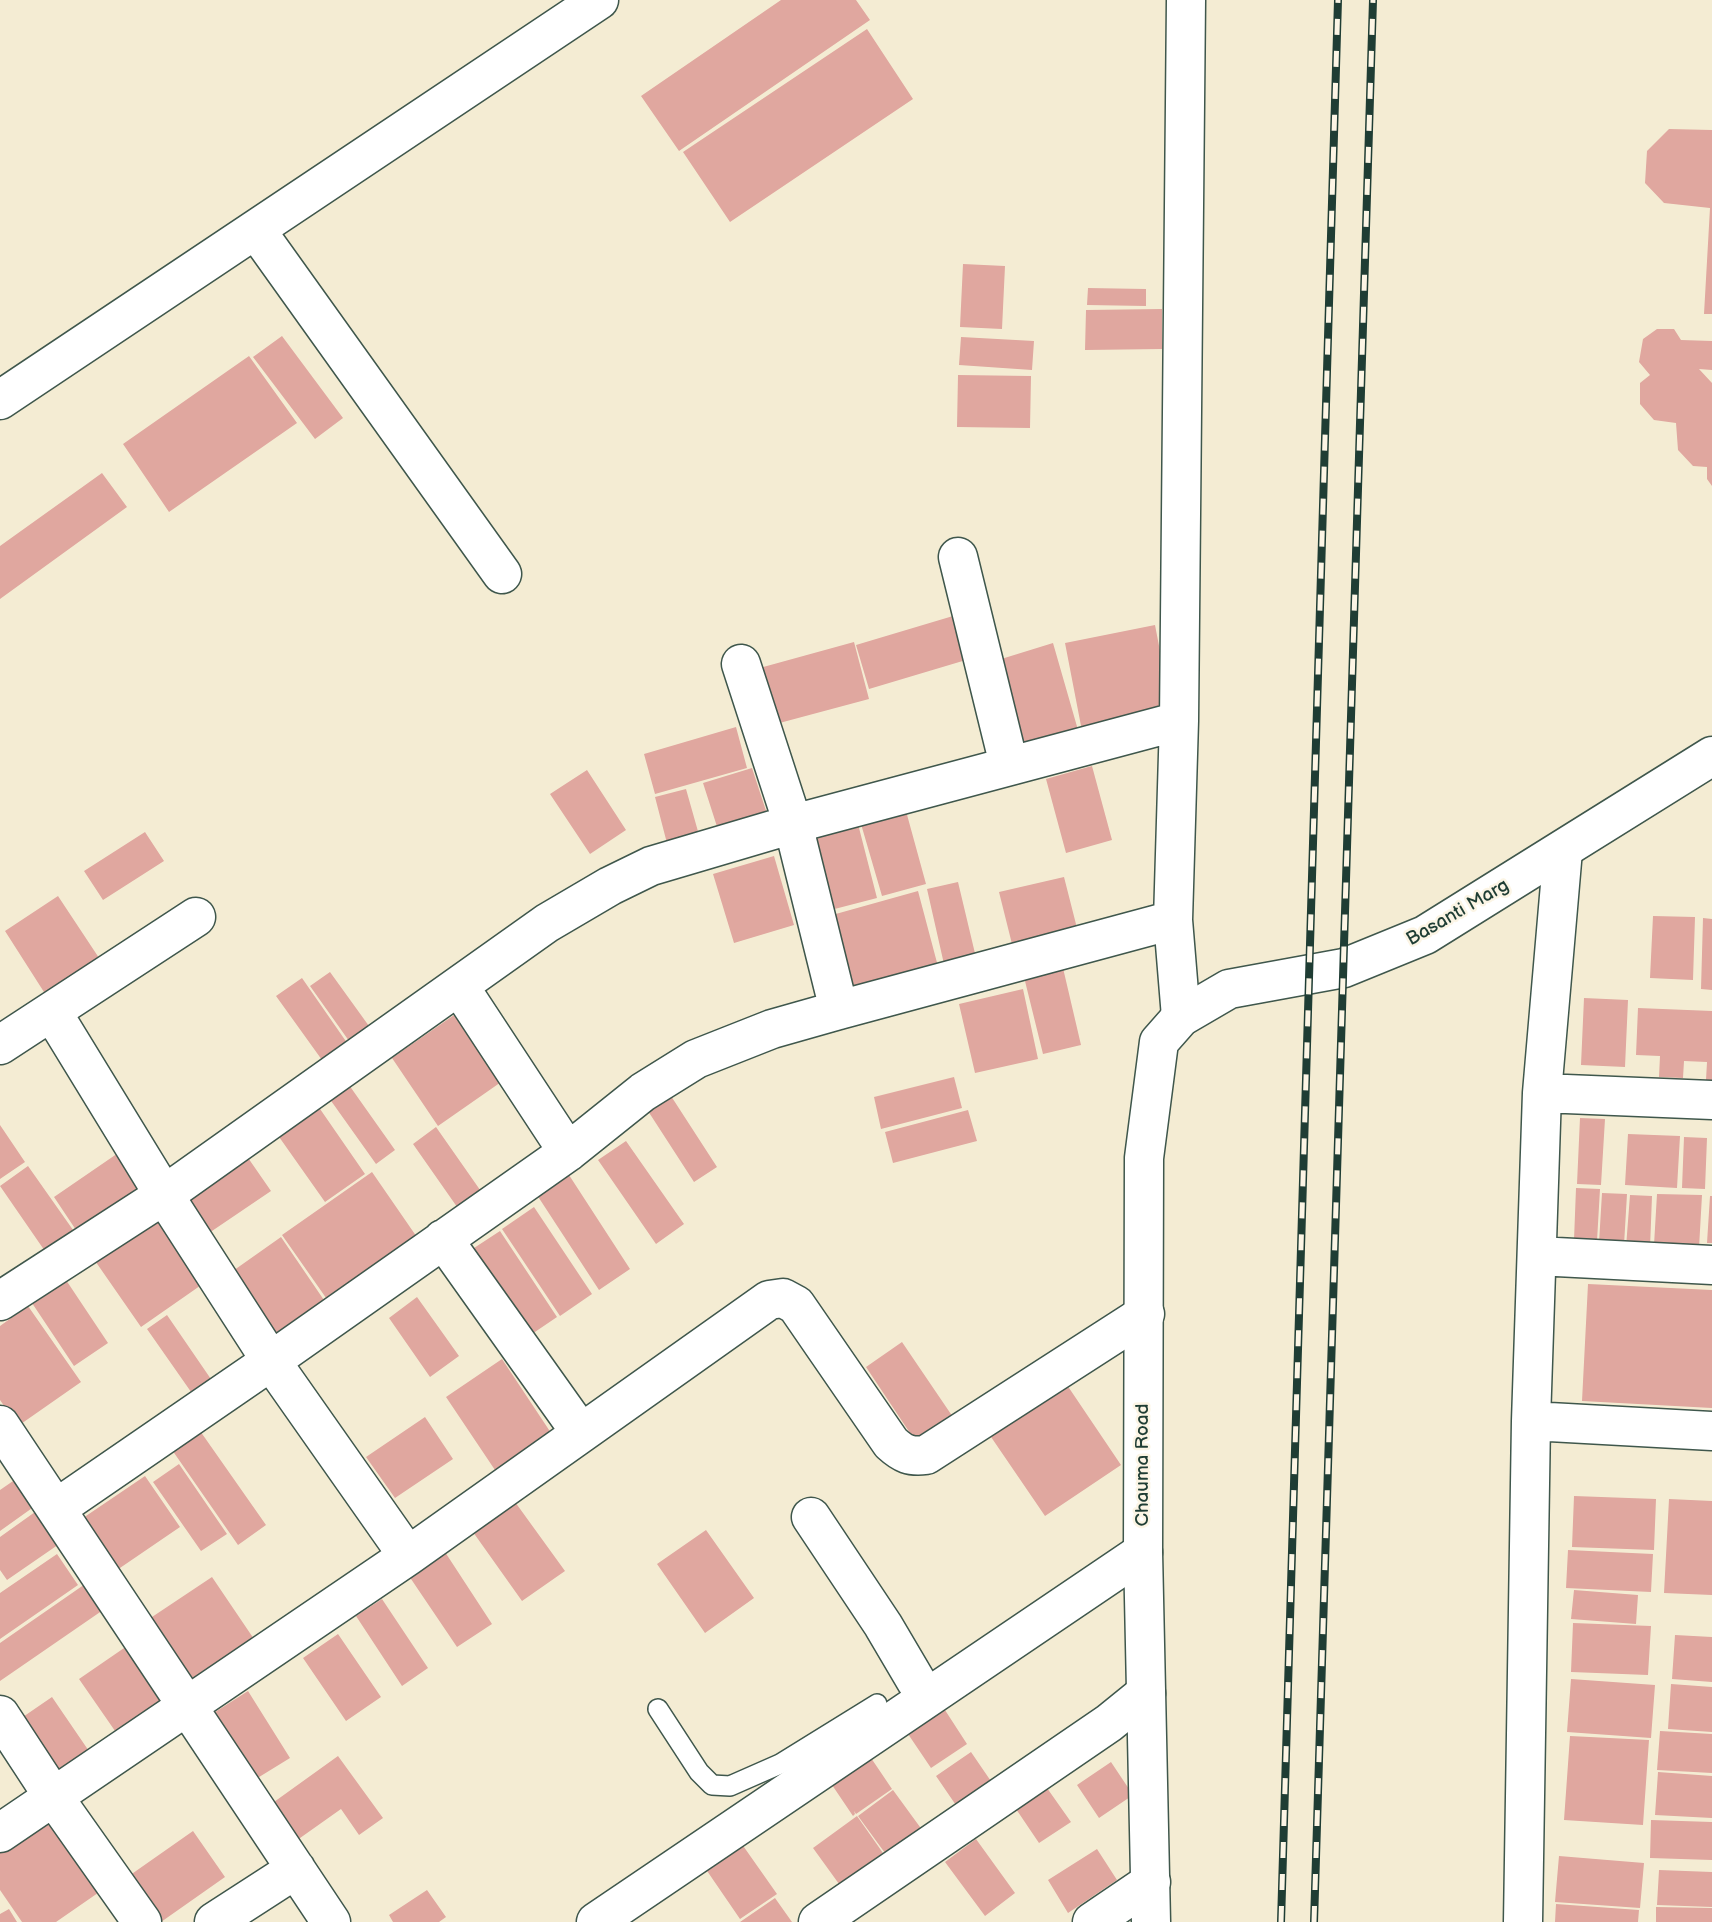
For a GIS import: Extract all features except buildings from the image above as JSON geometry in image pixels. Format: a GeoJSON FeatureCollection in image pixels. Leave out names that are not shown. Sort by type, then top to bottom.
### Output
{"type":"FeatureCollection","features":[{"type":"Feature","properties":{"kind":"street"},"geometry":{"type":"LineString","coordinates":[[0,400],[599,0]]}},
{"type":"Feature","properties":{"kind":"street"},"geometry":{"type":"LineString","coordinates":[[1181,1017],[1173,920],[1179,721],[1186,0]]}},
{"type":"Feature","properties":{"kind":"street"},"geometry":{"type":"LineString","coordinates":[[256,230],[502,573]]}},
{"type":"Feature","properties":{"kind":"street"},"geometry":{"type":"LineString","coordinates":[[958,557],[1009,765]]}},
{"type":"Feature","properties":{"kind":"street"},"geometry":{"type":"LineString","coordinates":[[741,664],[793,824],[839,1010]]}},
{"type":"Feature","properties":{"kind":"street"},"geometry":{"type":"LineString","coordinates":[[0,1301],[164,1195],[547,923],[610,886],[641,871],[793,824],[1179,721]]}},
{"type":"Feature","properties":{"kind":"street","name":"Basanti Marg"},"geometry":{"type":"LineString","coordinates":[[1181,1017],[1228,989],[1344,968],[1425,935],[1712,756]]}},
{"type":"Feature","properties":{"kind":"street"},"geometry":{"type":"LineString","coordinates":[[1523,1922],[1531,1422],[1542,1093],[1563,850]]}},
{"type":"Feature","properties":{"kind":"street"},"geometry":{"type":"LineString","coordinates":[[0,1045],[195,916]]}},
{"type":"Feature","properties":{"kind":"street"},"geometry":{"type":"LineString","coordinates":[[57,1508],[568,1152],[643,1092],[696,1059],[772,1029],[1173,920]]}},
{"type":"Feature","properties":{"kind":"street"},"geometry":{"type":"LineString","coordinates":[[459,986],[568,1152]]}},
{"type":"Feature","properties":{"kind":"street"},"geometry":{"type":"LineString","coordinates":[[52,1012],[164,1195],[271,1361],[408,1556]]}},
{"type":"Feature","properties":{"kind":"street","name":"Chauma Road"},"geometry":{"type":"LineString","coordinates":[[1151,1922],[1143,1552],[1144,1157],[1159,1042],[1181,1017]]}},
{"type":"Feature","properties":{"kind":"street"},"geometry":{"type":"LineString","coordinates":[[1542,1093],[1712,1100]]}},
{"type":"Feature","properties":{"kind":"street"},"geometry":{"type":"LineString","coordinates":[[443,1239],[581,1433]]}},
{"type":"Feature","properties":{"kind":"street"},"geometry":{"type":"LineString","coordinates":[[1537,1256],[1712,1265]]}},
{"type":"Feature","properties":{"kind":"street"},"geometry":{"type":"LineString","coordinates":[[0,1833],[408,1556],[769,1300],[783,1298],[796,1305],[891,1443],[902,1453],[913,1457],[926,1455],[1144,1314]]}},
{"type":"Feature","properties":{"kind":"street"},"geometry":{"type":"LineString","coordinates":[[1531,1422],[1712,1431]]}},
{"type":"Feature","properties":{"kind":"street"},"geometry":{"type":"LineString","coordinates":[[0,1424],[331,1922]]}},
{"type":"Feature","properties":{"kind":"street"},"geometry":{"type":"LineString","coordinates":[[811,1517],[883,1625],[902,1696]]}},
{"type":"Feature","properties":{"kind":"street"},"geometry":{"type":"LineString","coordinates":[[902,1696],[1143,1552]]}},
{"type":"Feature","properties":{"kind":"street"},"geometry":{"type":"LineString","coordinates":[[596,1922],[957,1653]]}},
{"type":"Feature","properties":{"kind":"street"},"geometry":{"type":"LineString","coordinates":[[818,1922],[1108,1723],[1146,1693]]}},
{"type":"Feature","properties":{"kind":"street"},"geometry":{"type":"LineString","coordinates":[[0,1715],[53,1796],[142,1922]]}},
{"type":"Feature","properties":{"kind":"street"},"geometry":{"type":"LineString","coordinates":[[214,1922],[296,1869]]}},
{"type":"Feature","properties":{"kind":"street"},"geometry":{"type":"LineString","coordinates":[[1092,1922],[1151,1882]]}},
{"type":"Feature","properties":{"kind":"lane"},"geometry":{"type":"LineString","coordinates":[[658,1709],[699,1772],[712,1785],[730,1786],[780,1764],[902,1696]]}},
{"type":"Feature","properties":{"kind":"railway"},"geometry":{"type":"LineString","coordinates":[[1281,1922],[1338,0]]}},
{"type":"Feature","properties":{"kind":"railway"},"geometry":{"type":"LineString","coordinates":[[1314,1922],[1373,0]]}}]}
